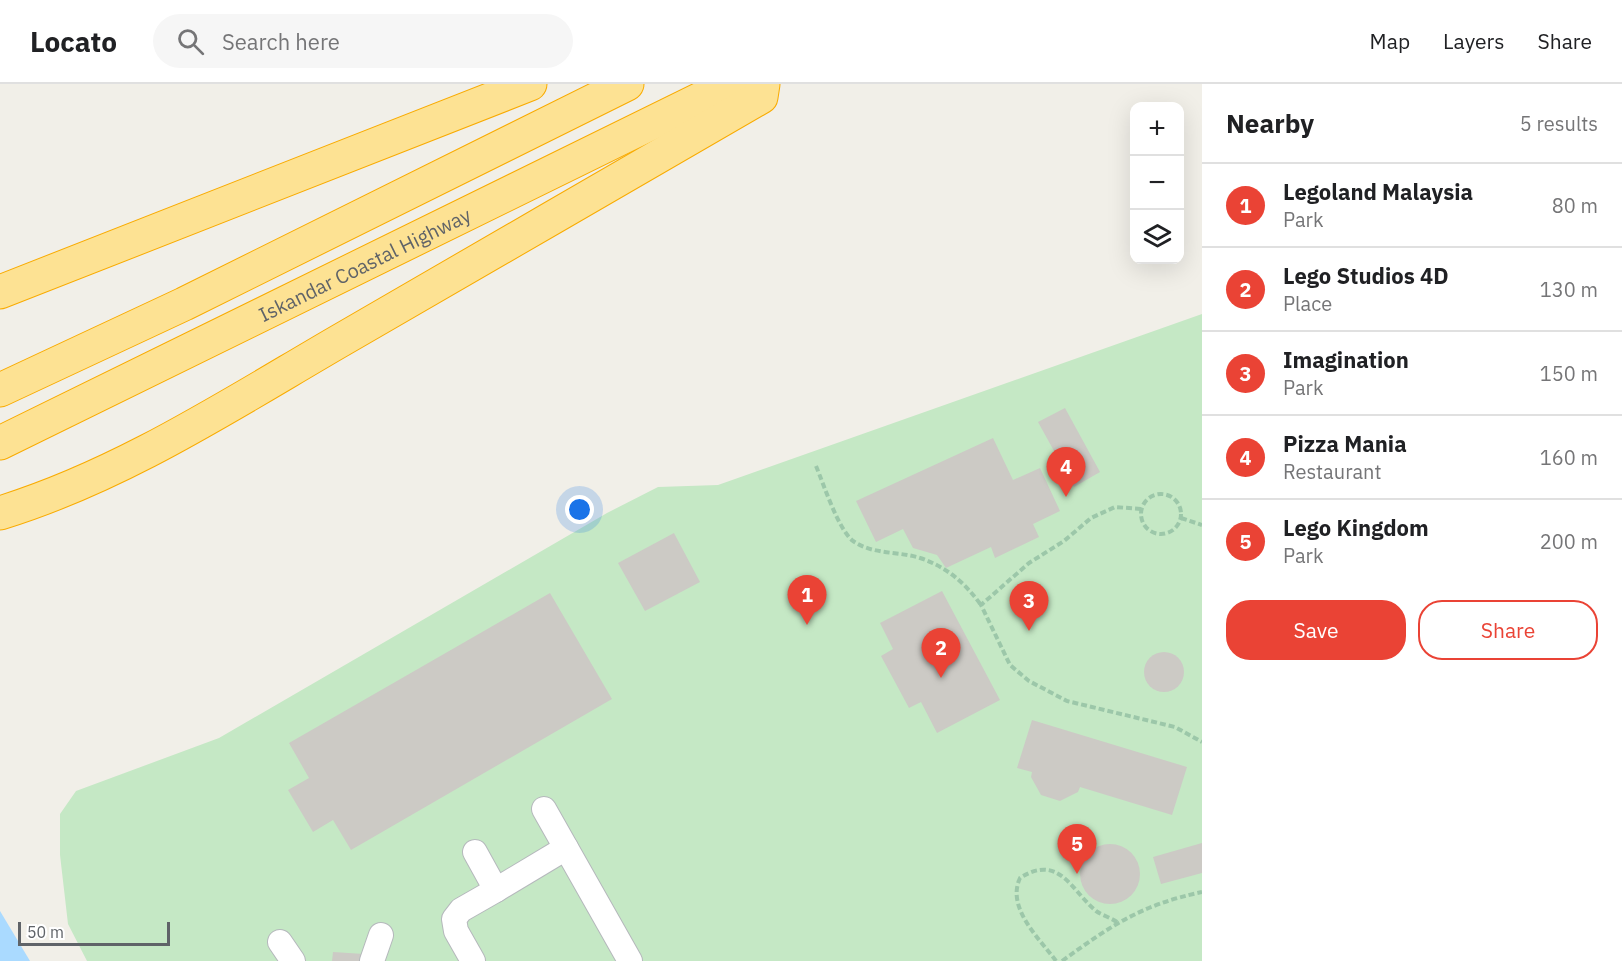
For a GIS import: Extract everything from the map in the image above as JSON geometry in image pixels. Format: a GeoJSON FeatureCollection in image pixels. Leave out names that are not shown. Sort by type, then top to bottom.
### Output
{"type":"FeatureCollection","features":[{"type":"Feature","properties":{"kind":"highway"},"geometry":{"type":"LineString","coordinates":[[0,292],[531,84]]}},
{"type":"Feature","properties":{"kind":"highway"},"geometry":{"type":"LineString","coordinates":[[0,390],[184,304],[627,84]]}},
{"type":"Feature","properties":{"kind":"highway","name":"Iskandar Coastal Highway"},"geometry":{"type":"LineString","coordinates":[[0,443],[731,84]]}},
{"type":"Feature","properties":{"kind":"highway"},"geometry":{"type":"LineString","coordinates":[[0,513],[33,503],[76,485],[206,419],[760,97],[763,84]]}},
{"type":"Feature","properties":{"kind":"street"},"geometry":{"type":"LineString","coordinates":[[544,809],[630,961]]}},
{"type":"Feature","properties":{"kind":"street"},"geometry":{"type":"LineString","coordinates":[[473,961],[456,931],[454,919],[461,910],[566,848]]}},
{"type":"Feature","properties":{"kind":"street"},"geometry":{"type":"LineString","coordinates":[[475,852],[496,890]]}},
{"type":"Feature","properties":{"kind":"street"},"geometry":{"type":"LineString","coordinates":[[372,961],[381,935]]}},
{"type":"Feature","properties":{"kind":"path"},"geometry":{"type":"LineString","coordinates":[[816,466],[852,540],[870,549],[920,558],[955,575],[981,605],[1010,665],[1029,681],[1066,701],[1175,727],[1202,742]]}},
{"type":"Feature","properties":{"kind":"path"},"geometry":{"type":"LineString","coordinates":[[1157,494],[1168,495],[1179,505],[1181,518],[1174,530],[1166,534],[1158,534],[1146,528],[1141,518],[1141,509],[1147,499],[1157,494]]}},
{"type":"Feature","properties":{"kind":"path"},"geometry":{"type":"LineString","coordinates":[[981,605],[1029,563],[1064,542],[1091,518],[1115,507],[1141,509]]}},
{"type":"Feature","properties":{"kind":"path"},"geometry":{"type":"LineString","coordinates":[[1181,518],[1202,525]]}},
{"type":"Feature","properties":{"kind":"path"},"geometry":{"type":"LineString","coordinates":[[1056,961],[1019,910],[1016,888],[1020,878],[1041,869],[1052,871],[1076,887],[1097,912],[1117,922]]}},
{"type":"Feature","properties":{"kind":"path"},"geometry":{"type":"LineString","coordinates":[[1062,961],[1117,922],[1165,900],[1202,892]]}},
{"type":"Feature","properties":{"kind":"green space"},"geometry":{"type":"Polygon","coordinates":[[[1202,314],[1202,961],[87,961],[68,924],[60,855],[60,814],[76,791],[219,738],[607,513],[658,487],[718,485],[1202,314]]]}},
{"type":"Feature","properties":{"kind":"water"},"geometry":{"type":"Polygon","coordinates":[[[0,911],[30,961],[0,961],[0,911]]]}},
{"type":"Feature","properties":{"kind":"building"},"geometry":{"type":"Polygon","coordinates":[[[1065,408],[1100,472],[1074,487],[1038,422],[1065,408]]]}},
{"type":"Feature","properties":{"kind":"building"},"geometry":{"type":"Polygon","coordinates":[[[993,438],[1013,480],[1040,468],[1060,511],[1033,524],[1039,537],[995,558],[991,547],[946,568],[937,555],[913,548],[903,529],[876,542],[856,501],[993,438]]]}},
{"type":"Feature","properties":{"kind":"building"},"geometry":{"type":"Polygon","coordinates":[[[674,533],[700,582],[645,611],[618,563],[674,533]]]}},
{"type":"Feature","properties":{"kind":"building"},"geometry":{"type":"Polygon","coordinates":[[[942,591],[1000,700],[937,733],[921,702],[909,708],[881,656],[893,649],[880,623],[942,591]]]}},
{"type":"Feature","properties":{"kind":"building"},"geometry":{"type":"Polygon","coordinates":[[[550,593],[612,699],[351,850],[333,820],[313,832],[288,790],[309,778],[289,743],[550,593]]]}},
{"type":"Feature","properties":{"kind":"building"},"geometry":{"type":"Polygon","coordinates":[[[1164,652],[1172,653],[1178,658],[1183,664],[1183,680],[1178,686],[1172,691],[1164,692],[1156,691],[1150,686],[1145,680],[1144,672],[1145,664],[1150,658],[1156,653],[1164,652]]]}},
{"type":"Feature","properties":{"kind":"building"},"geometry":{"type":"Polygon","coordinates":[[[1032,720],[1187,767],[1172,815],[1080,787],[1078,792],[1060,801],[1041,795],[1031,777],[1032,772],[1017,768],[1032,720]]]}},
{"type":"Feature","properties":{"kind":"building"},"geometry":{"type":"Polygon","coordinates":[[[1202,843],[1202,873],[1161,884],[1153,857],[1202,843]]]}},
{"type":"Feature","properties":{"kind":"building"},"geometry":{"type":"Polygon","coordinates":[[[1110,844],[1127,849],[1135,857],[1140,874],[1135,891],[1127,899],[1110,904],[1093,899],[1085,891],[1080,874],[1085,857],[1093,849],[1110,844]]]}},
{"type":"Feature","properties":{"kind":"building"},"geometry":{"type":"Polygon","coordinates":[[[333,952],[364,954],[363,961],[332,961],[333,952]]]}},
{"type":"Feature","properties":{"kind":"place","name":"Pizza Mania"},"geometry":{"type":"Point","coordinates":[1066,497]}},
{"type":"Feature","properties":{"kind":"place","name":"Legoland Malaysia"},"geometry":{"type":"Point","coordinates":[807,625]}},
{"type":"Feature","properties":{"kind":"place","name":"Imagination"},"geometry":{"type":"Point","coordinates":[1029,631]}},
{"type":"Feature","properties":{"kind":"place","name":"Lego Studios 4D"},"geometry":{"type":"Point","coordinates":[941,678]}},
{"type":"Feature","properties":{"kind":"place","name":"Lego Kingdom"},"geometry":{"type":"Point","coordinates":[1077,874]}}]}
